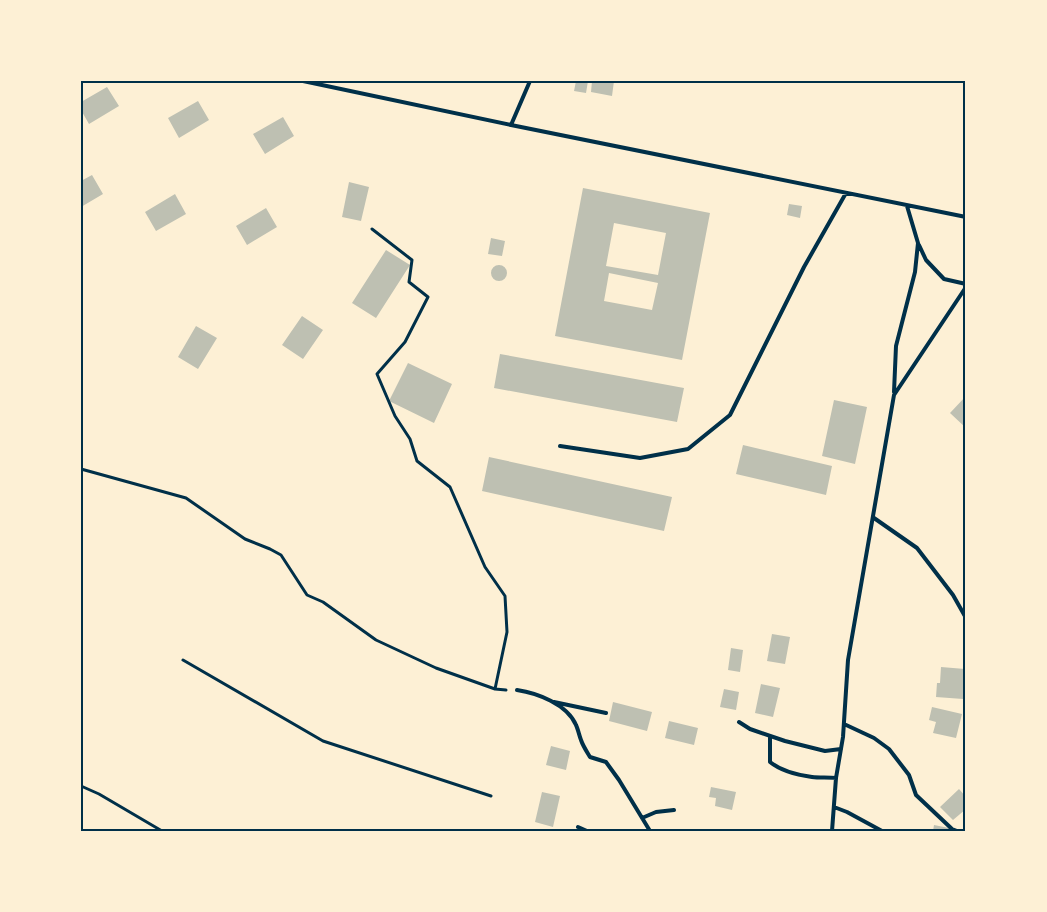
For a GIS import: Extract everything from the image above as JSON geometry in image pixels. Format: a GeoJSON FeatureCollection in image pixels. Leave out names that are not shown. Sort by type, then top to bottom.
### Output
{"type":"FeatureCollection","features":[{"type":"Feature","properties":{"kind":"lane"},"geometry":{"type":"LineString","coordinates":[[303,81],[323,83],[511,125],[966,217]]}},
{"type":"Feature","properties":{"kind":"lane"},"geometry":{"type":"LineString","coordinates":[[511,125],[530,81]]}},
{"type":"Feature","properties":{"kind":"lane"},"geometry":{"type":"LineString","coordinates":[[560,446],[640,458],[688,449],[730,415],[804,267],[846,193]]}},
{"type":"Feature","properties":{"kind":"lane"},"geometry":{"type":"LineString","coordinates":[[894,394],[966,286],[944,279],[926,260],[918,243],[908,206]]}},
{"type":"Feature","properties":{"kind":"lane"},"geometry":{"type":"LineString","coordinates":[[832,831],[836,778],[844,724],[848,660],[894,394],[896,346],[915,272],[918,243]]}},
{"type":"Feature","properties":{"kind":"lane"},"geometry":{"type":"LineString","coordinates":[[874,518],[917,548],[953,595],[966,618]]}},
{"type":"Feature","properties":{"kind":"lane"},"geometry":{"type":"LineString","coordinates":[[517,690],[532,692],[552,701],[606,712]]}},
{"type":"Feature","properties":{"kind":"lane"},"geometry":{"type":"LineString","coordinates":[[552,701],[576,723],[581,740],[590,758],[606,762],[650,831]]}},
{"type":"Feature","properties":{"kind":"lane"},"geometry":{"type":"LineString","coordinates":[[739,722],[750,729],[770,736],[825,751],[841,749]]}},
{"type":"Feature","properties":{"kind":"lane"},"geometry":{"type":"LineString","coordinates":[[844,724],[874,738],[889,749],[909,775],[916,795],[952,829],[957,831]]}},
{"type":"Feature","properties":{"kind":"lane"},"geometry":{"type":"LineString","coordinates":[[770,736],[770,762],[779,769],[813,777],[836,778]]}},
{"type":"Feature","properties":{"kind":"lane"},"geometry":{"type":"LineString","coordinates":[[834,807],[882,831]]}},
{"type":"Feature","properties":{"kind":"lane"},"geometry":{"type":"LineString","coordinates":[[642,818],[656,812],[674,810]]}},
{"type":"Feature","properties":{"kind":"lane"},"geometry":{"type":"LineString","coordinates":[[578,827],[587,831]]}},
{"type":"Feature","properties":{"kind":"path"},"geometry":{"type":"LineString","coordinates":[[372,229],[412,260],[409,282],[428,298],[405,342],[377,374],[395,416],[410,439],[417,461],[450,488],[485,568],[505,596],[507,632],[495,689]]}},
{"type":"Feature","properties":{"kind":"path"},"geometry":{"type":"LineString","coordinates":[[81,469],[186,498],[245,539],[280,555],[307,595],[323,602],[376,640],[436,668],[495,689],[517,690]]}},
{"type":"Feature","properties":{"kind":"path"},"geometry":{"type":"LineString","coordinates":[[183,660],[323,741],[491,796]]}},
{"type":"Feature","properties":{"kind":"path"},"geometry":{"type":"LineString","coordinates":[[81,786],[99,794],[162,831]]}},
{"type":"Feature","properties":{"kind":"building"},"geometry":{"type":"Polygon","coordinates":[[[576,81],[588,81],[586,93],[574,91],[576,81]]]}},
{"type":"Feature","properties":{"kind":"building"},"geometry":{"type":"Polygon","coordinates":[[[592,81],[614,81],[612,96],[591,92],[592,81]]]}},
{"type":"Feature","properties":{"kind":"building"},"geometry":{"type":"Polygon","coordinates":[[[107,87],[119,106],[89,124],[81,110],[81,102],[107,87]]]}},
{"type":"Feature","properties":{"kind":"building"},"geometry":{"type":"Polygon","coordinates":[[[198,101],[209,120],[179,138],[168,118],[198,101]]]}},
{"type":"Feature","properties":{"kind":"building"},"geometry":{"type":"Polygon","coordinates":[[[283,117],[294,136],[265,154],[253,134],[283,117]]]}},
{"type":"Feature","properties":{"kind":"building"},"geometry":{"type":"Polygon","coordinates":[[[92,175],[103,194],[81,207],[81,181],[92,175]]]}},
{"type":"Feature","properties":{"kind":"building"},"geometry":{"type":"Polygon","coordinates":[[[349,182],[369,187],[361,221],[342,217],[349,182]]]}},
{"type":"Feature","properties":{"kind":"building"},"geometry":{"type":"Polygon","coordinates":[[[583,188],[710,213],[682,360],[555,336],[583,188]],[[614,223],[606,266],[658,275],[666,233],[614,223]],[[609,273],[604,301],[652,310],[658,283],[609,273]]]}},
{"type":"Feature","properties":{"kind":"building"},"geometry":{"type":"Polygon","coordinates":[[[175,194],[186,214],[156,231],[145,212],[175,194]]]}},
{"type":"Feature","properties":{"kind":"building"},"geometry":{"type":"Polygon","coordinates":[[[789,204],[802,206],[800,218],[787,215],[789,204]]]}},
{"type":"Feature","properties":{"kind":"building"},"geometry":{"type":"Polygon","coordinates":[[[266,208],[277,227],[247,245],[236,226],[266,208]]]}},
{"type":"Feature","properties":{"kind":"building"},"geometry":{"type":"Polygon","coordinates":[[[491,238],[505,241],[502,256],[488,254],[491,238]]]}},
{"type":"Feature","properties":{"kind":"building"},"geometry":{"type":"Polygon","coordinates":[[[386,250],[410,265],[376,318],[352,303],[386,250]]]}},
{"type":"Feature","properties":{"kind":"building"},"geometry":{"type":"Polygon","coordinates":[[[499,265],[507,273],[499,281],[491,273],[499,265]]]}},
{"type":"Feature","properties":{"kind":"building"},"geometry":{"type":"Polygon","coordinates":[[[302,316],[323,330],[303,359],[282,345],[302,316]]]}},
{"type":"Feature","properties":{"kind":"building"},"geometry":{"type":"Polygon","coordinates":[[[196,326],[217,338],[198,369],[178,357],[196,326]]]}},
{"type":"Feature","properties":{"kind":"building"},"geometry":{"type":"Polygon","coordinates":[[[500,354],[684,388],[677,422],[494,388],[500,354]]]}},
{"type":"Feature","properties":{"kind":"building"},"geometry":{"type":"Polygon","coordinates":[[[408,363],[452,384],[434,423],[389,401],[408,363]]]}},
{"type":"Feature","properties":{"kind":"building"},"geometry":{"type":"Polygon","coordinates":[[[966,396],[966,428],[950,413],[966,396]]]}},
{"type":"Feature","properties":{"kind":"building"},"geometry":{"type":"Polygon","coordinates":[[[834,400],[867,407],[855,464],[822,456],[834,400]]]}},
{"type":"Feature","properties":{"kind":"building"},"geometry":{"type":"Polygon","coordinates":[[[743,445],[832,466],[826,495],[736,474],[743,445]]]}},
{"type":"Feature","properties":{"kind":"building"},"geometry":{"type":"Polygon","coordinates":[[[489,457],[672,497],[664,531],[482,491],[489,457]]]}},
{"type":"Feature","properties":{"kind":"building"},"geometry":{"type":"Polygon","coordinates":[[[772,634],[790,637],[785,664],[767,661],[772,634]]]}},
{"type":"Feature","properties":{"kind":"building"},"geometry":{"type":"Polygon","coordinates":[[[731,648],[743,650],[740,672],[728,670],[731,648]]]}},
{"type":"Feature","properties":{"kind":"building"},"geometry":{"type":"Polygon","coordinates":[[[941,667],[965,669],[963,699],[936,697],[937,683],[940,683],[941,667]]]}},
{"type":"Feature","properties":{"kind":"building"},"geometry":{"type":"Polygon","coordinates":[[[761,684],[780,688],[773,717],[755,713],[761,684]]]}},
{"type":"Feature","properties":{"kind":"building"},"geometry":{"type":"Polygon","coordinates":[[[724,689],[739,692],[736,710],[720,707],[724,689]]]}},
{"type":"Feature","properties":{"kind":"building"},"geometry":{"type":"Polygon","coordinates":[[[613,702],[652,712],[647,731],[609,721],[613,702]]]}},
{"type":"Feature","properties":{"kind":"building"},"geometry":{"type":"Polygon","coordinates":[[[932,707],[962,714],[956,738],[933,733],[936,722],[929,720],[932,707]]]}},
{"type":"Feature","properties":{"kind":"building"},"geometry":{"type":"Polygon","coordinates":[[[669,721],[698,728],[694,745],[665,738],[669,721]]]}},
{"type":"Feature","properties":{"kind":"building"},"geometry":{"type":"Polygon","coordinates":[[[551,746],[570,751],[566,770],[546,765],[551,746]]]}},
{"type":"Feature","properties":{"kind":"building"},"geometry":{"type":"Polygon","coordinates":[[[711,787],[736,792],[732,810],[715,806],[716,798],[709,797],[711,787]]]}},
{"type":"Feature","properties":{"kind":"building"},"geometry":{"type":"Polygon","coordinates":[[[959,789],[966,797],[966,809],[953,820],[940,807],[959,789]]]}},
{"type":"Feature","properties":{"kind":"building"},"geometry":{"type":"Polygon","coordinates":[[[542,792],[560,796],[553,827],[535,822],[542,792]]]}},
{"type":"Feature","properties":{"kind":"building"},"geometry":{"type":"Polygon","coordinates":[[[934,825],[949,828],[949,831],[933,831],[934,825]]]}}]}
